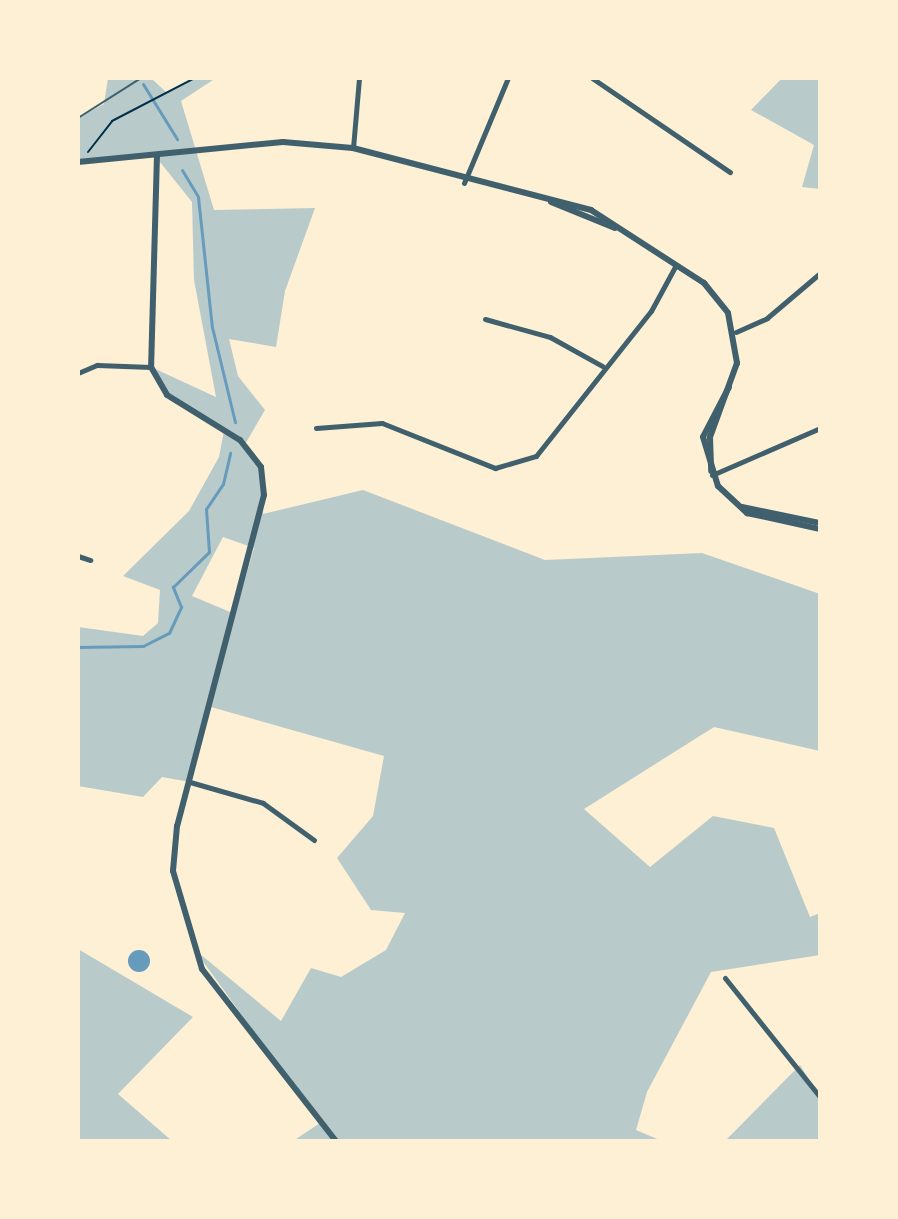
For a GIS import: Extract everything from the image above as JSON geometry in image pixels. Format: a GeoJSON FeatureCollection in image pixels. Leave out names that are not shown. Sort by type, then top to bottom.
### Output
{"type":"FeatureCollection","features":[{"type":"Feature","properties":{"kind":"street"},"geometry":{"type":"LineString","coordinates":[[353,148],[359,78]]}},
{"type":"Feature","properties":{"kind":"street"},"geometry":{"type":"LineString","coordinates":[[464,183],[508,78]]}},
{"type":"Feature","properties":{"kind":"street"},"geometry":{"type":"LineString","coordinates":[[592,78],[730,172]]}},
{"type":"Feature","properties":{"kind":"street"},"geometry":{"type":"LineString","coordinates":[[81,162],[283,142],[353,148],[464,183],[591,210],[718,296],[736,332],[732,383],[703,437],[712,473],[738,507],[820,526]]}},
{"type":"Feature","properties":{"kind":"street"},"geometry":{"type":"LineString","coordinates":[[157,155],[151,367],[167,395],[240,440],[261,467],[264,495],[190,782],[173,871],[202,969],[336,1141]]}},
{"type":"Feature","properties":{"kind":"street"},"geometry":{"type":"LineString","coordinates":[[316,428],[382,423],[466,460],[517,465],[549,446],[602,366],[651,311],[676,265]]}},
{"type":"Feature","properties":{"kind":"street"},"geometry":{"type":"LineString","coordinates":[[736,332],[767,318],[820,273]]}},
{"type":"Feature","properties":{"kind":"street"},"geometry":{"type":"LineString","coordinates":[[485,319],[550,337],[602,366]]}},
{"type":"Feature","properties":{"kind":"street"},"geometry":{"type":"LineString","coordinates":[[78,373],[97,365],[151,367]]}},
{"type":"Feature","properties":{"kind":"street"},"geometry":{"type":"LineString","coordinates":[[712,473],[820,428]]}},
{"type":"Feature","properties":{"kind":"street"},"geometry":{"type":"LineString","coordinates":[[78,556],[90,560]]}},
{"type":"Feature","properties":{"kind":"street"},"geometry":{"type":"LineString","coordinates":[[190,782],[263,803],[314,840]]}},
{"type":"Feature","properties":{"kind":"street"},"geometry":{"type":"LineString","coordinates":[[725,978],[820,1097]]}},
{"type":"Feature","properties":{"kind":"street"},"geometry":{"type":"LineString","coordinates":[[197,1141],[234,1141]]}},
{"type":"Feature","properties":{"kind":"lane"},"geometry":{"type":"LineString","coordinates":[[78,118],[141,78]]}},
{"type":"Feature","properties":{"kind":"path"},"geometry":{"type":"LineString","coordinates":[[81,162],[97,131],[195,78]]}},
{"type":"Feature","properties":{"kind":"shaded area"},"geometry":{"type":"Polygon","coordinates":[[[108,78],[151,78],[166,92],[195,78],[216,78],[181,101],[214,210],[315,208],[285,291],[276,347],[229,339],[238,376],[265,410],[244,446],[261,467],[263,514],[363,490],[545,560],[702,553],[820,594],[820,751],[714,727],[584,809],[650,867],[713,816],[774,828],[810,917],[820,913],[820,955],[711,972],[647,1092],[636,1130],[662,1141],[293,1141],[320,1123],[194,949],[281,1021],[311,968],[341,977],[386,950],[405,913],[371,910],[337,858],[373,816],[384,756],[211,707],[190,782],[162,777],[143,797],[78,786],[78,627],[143,636],[158,623],[160,590],[123,576],[189,511],[219,457],[224,431],[167,395],[151,367],[216,397],[194,280],[192,202],[156,157],[78,162],[78,118],[104,104],[108,78]],[[223,537],[192,596],[235,614],[254,548],[223,537]]]}},
{"type":"Feature","properties":{"kind":"shaded area"},"geometry":{"type":"Polygon","coordinates":[[[782,78],[820,78],[820,189],[802,187],[814,145],[751,110],[782,78]]]}},
{"type":"Feature","properties":{"kind":"shaded area"},"geometry":{"type":"Polygon","coordinates":[[[78,949],[193,1017],[118,1094],[172,1141],[78,1141],[78,949]]]}},
{"type":"Feature","properties":{"kind":"shaded area"},"geometry":{"type":"Polygon","coordinates":[[[800,1065],[820,1097],[820,1141],[725,1141],[800,1065]]]}},
{"type":"Feature","properties":{"kind":"water"},"geometry":{"type":"Polygon","coordinates":[[[139,950],[147,953],[150,961],[147,969],[139,972],[131,969],[128,961],[131,953],[139,950]]]}},
{"type":"Feature","properties":{"kind":"waterway"},"geometry":{"type":"LineString","coordinates":[[143,84],[177,139]]}},
{"type":"Feature","properties":{"kind":"waterway"},"geometry":{"type":"LineString","coordinates":[[182,170],[198,197],[212,327],[235,422]]}},
{"type":"Feature","properties":{"kind":"waterway"},"geometry":{"type":"LineString","coordinates":[[78,647],[143,646],[169,633],[181,607],[173,587],[209,552],[206,509],[223,484],[230,453]]}}]}
